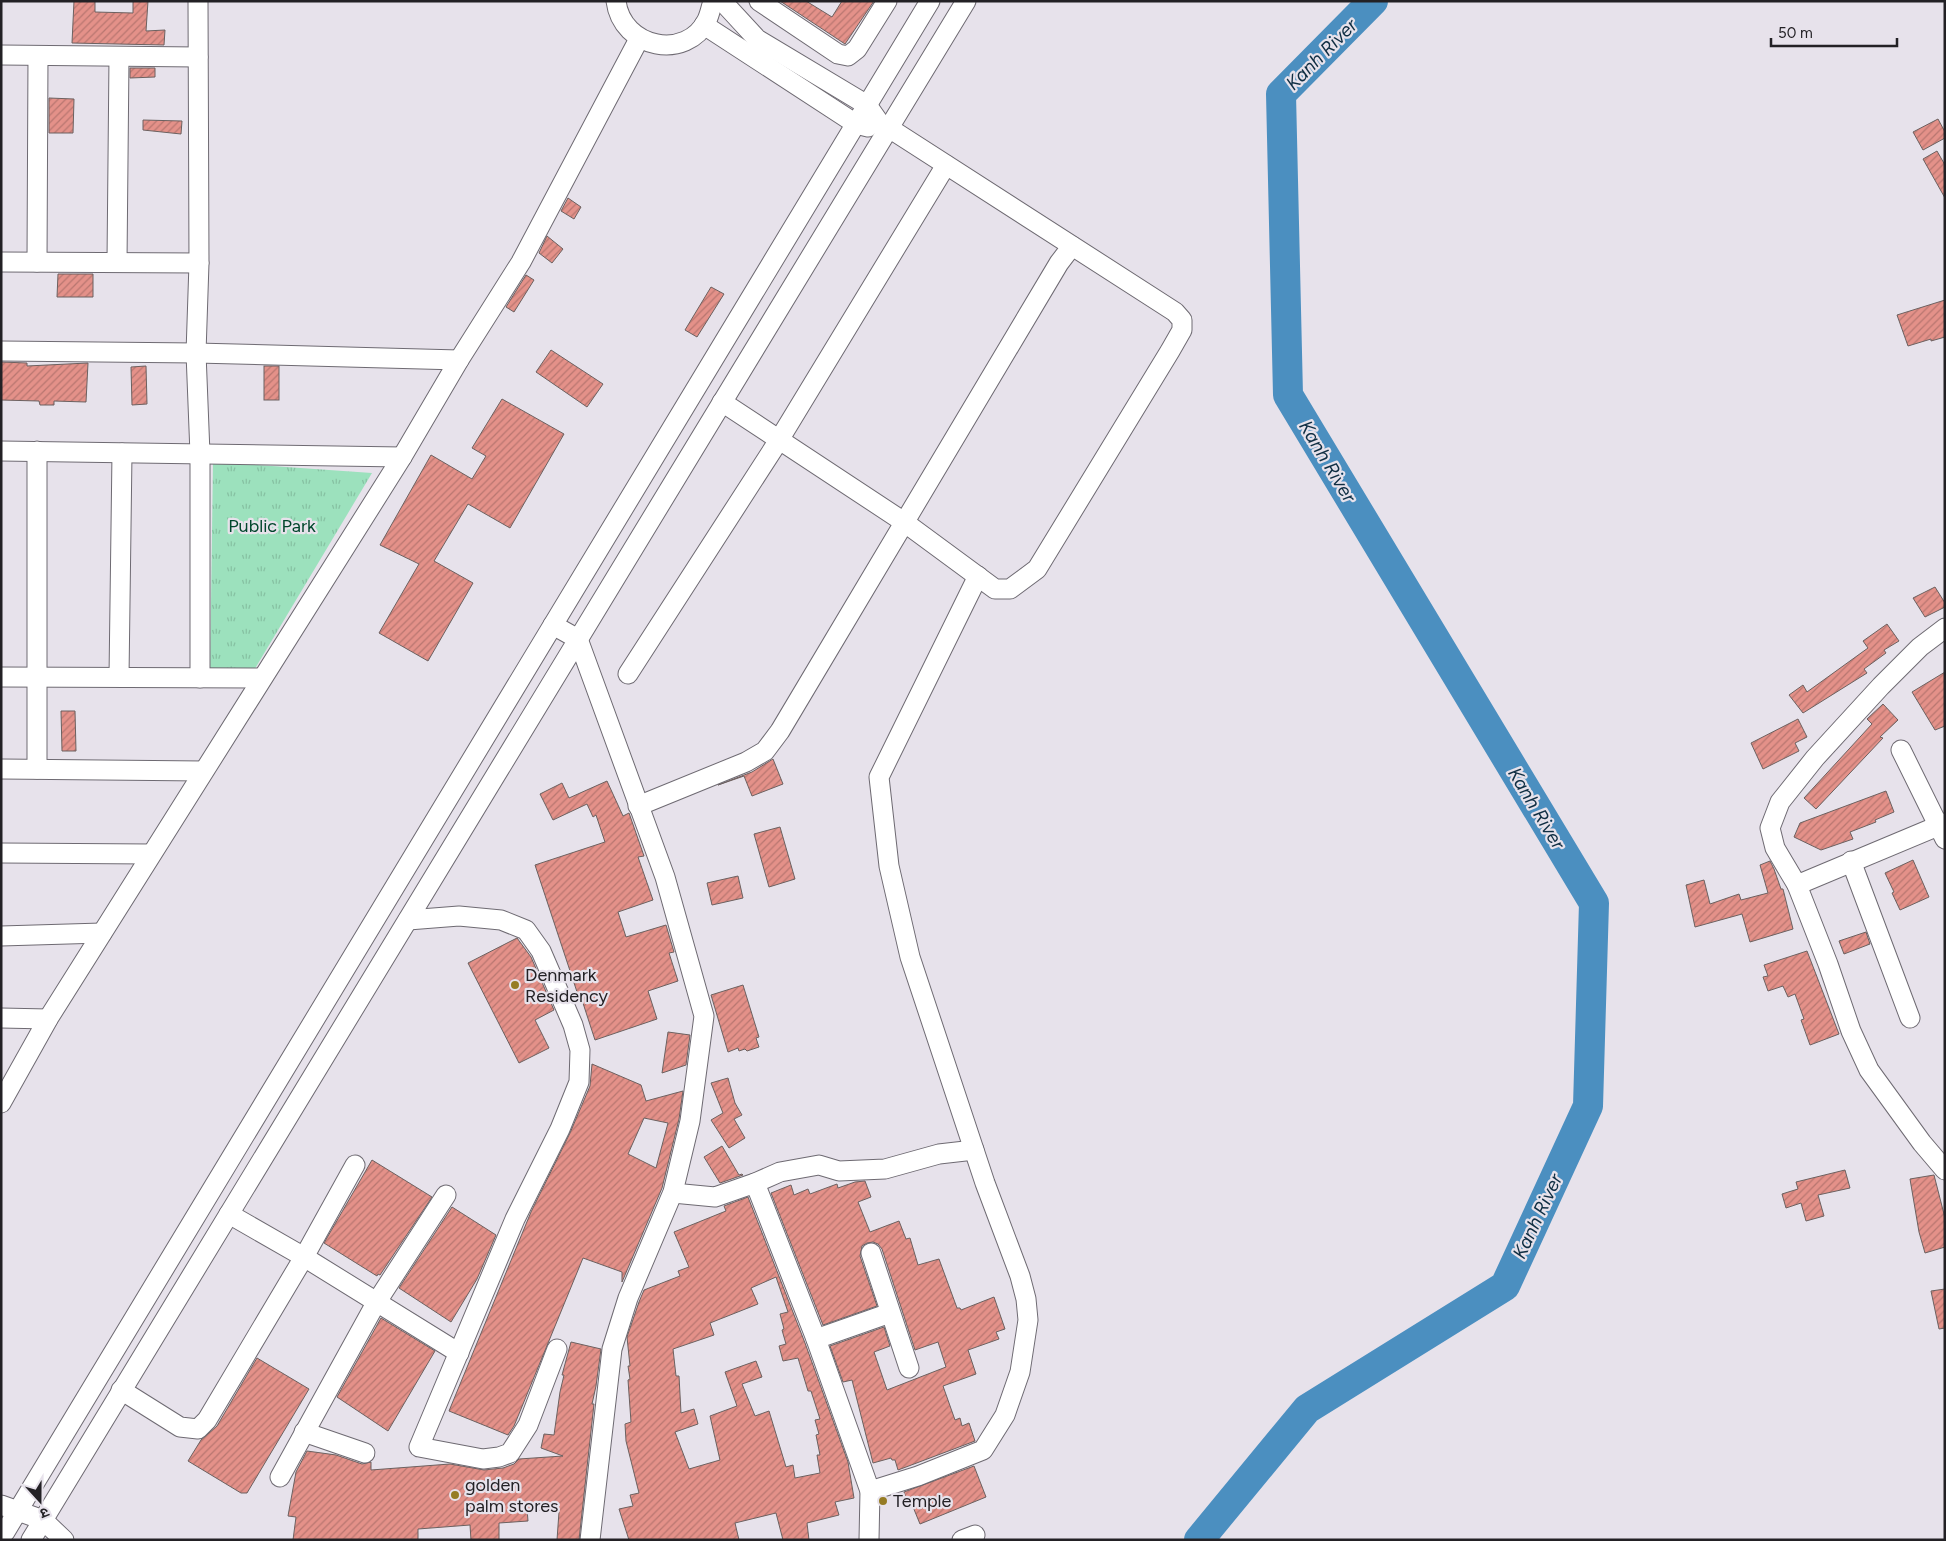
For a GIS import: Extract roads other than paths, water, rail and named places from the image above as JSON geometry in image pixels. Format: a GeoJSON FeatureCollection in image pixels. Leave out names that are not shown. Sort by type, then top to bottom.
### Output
{"type":"FeatureCollection","features":[{"type":"Feature","properties":{"kind":"street"},"geometry":{"type":"LineString","coordinates":[[198,1],[199,263],[196,353],[200,454],[200,678]]}},
{"type":"Feature","properties":{"kind":"street"},"geometry":{"type":"LineString","coordinates":[[616,1],[618,12],[627,28],[639,39],[660,45],[680,43],[696,34],[707,20],[713,1]]}},
{"type":"Feature","properties":{"kind":"street"},"geometry":{"type":"LineString","coordinates":[[722,1],[757,40],[868,105],[888,130],[946,165],[1175,312],[1182,320],[1182,330],[1037,569],[1010,588],[996,589],[904,522],[722,402]]}},
{"type":"Feature","properties":{"kind":"street"},"geometry":{"type":"LineString","coordinates":[[758,1],[838,54],[848,56],[857,49],[887,1]]}},
{"type":"Feature","properties":{"kind":"street"},"geometry":{"type":"LineString","coordinates":[[24,1540],[3,1531],[10,1508],[51,1457],[930,1]]}},
{"type":"Feature","properties":{"kind":"street"},"geometry":{"type":"LineString","coordinates":[[31,1540],[966,1]]}},
{"type":"Feature","properties":{"kind":"street"},"geometry":{"type":"LineString","coordinates":[[704,25],[856,124],[888,130]]}},
{"type":"Feature","properties":{"kind":"street"},"geometry":{"type":"LineString","coordinates":[[1,1103],[48,1018],[202,771],[402,457],[520,262],[639,39]]}},
{"type":"Feature","properties":{"kind":"street"},"geometry":{"type":"LineString","coordinates":[[1,56],[198,58]]}},
{"type":"Feature","properties":{"kind":"street"},"geometry":{"type":"LineString","coordinates":[[37,262],[38,56]]}},
{"type":"Feature","properties":{"kind":"street"},"geometry":{"type":"LineString","coordinates":[[117,262],[119,57]]}},
{"type":"Feature","properties":{"kind":"street"},"geometry":{"type":"LineString","coordinates":[[628,674],[779,440],[946,165]]}},
{"type":"Feature","properties":{"kind":"street"},"geometry":{"type":"LineString","coordinates":[[638,806],[746,762],[765,751],[780,731],[1059,263],[1072,246]]}},
{"type":"Feature","properties":{"kind":"street"},"geometry":{"type":"LineString","coordinates":[[1,262],[199,263]]}},
{"type":"Feature","properties":{"kind":"street"},"geometry":{"type":"LineString","coordinates":[[1,351],[196,353],[459,360]]}},
{"type":"Feature","properties":{"kind":"street"},"geometry":{"type":"LineString","coordinates":[[1,451],[402,457]]}},
{"type":"Feature","properties":{"kind":"street"},"geometry":{"type":"LineString","coordinates":[[37,451],[37,769]]}},
{"type":"Feature","properties":{"kind":"street"},"geometry":{"type":"LineString","coordinates":[[119,677],[122,453]]}},
{"type":"Feature","properties":{"kind":"street"},"geometry":{"type":"LineString","coordinates":[[870,1491],[918,1476],[983,1450],[1005,1415],[1020,1372],[1028,1320],[1026,1299],[1020,1276],[974,1150],[910,957],[889,866],[879,777],[978,576]]}},
{"type":"Feature","properties":{"kind":"street"},"geometry":{"type":"LineString","coordinates":[[553,625],[578,639],[664,877],[704,1016],[690,1121],[673,1193],[628,1298],[612,1349],[590,1540]]}},
{"type":"Feature","properties":{"kind":"street"},"geometry":{"type":"LineString","coordinates":[[1945,628],[1920,647],[1881,686],[1815,758],[1780,802],[1770,828],[1775,848],[1797,884],[1828,964],[1851,1032],[1869,1070],[1922,1143],[1945,1170]]}},
{"type":"Feature","properties":{"kind":"street"},"geometry":{"type":"LineString","coordinates":[[1,677],[261,678]]}},
{"type":"Feature","properties":{"kind":"street"},"geometry":{"type":"LineString","coordinates":[[1797,884],[1851,861],[1943,829],[1902,750]]}},
{"type":"Feature","properties":{"kind":"street"},"geometry":{"type":"LineString","coordinates":[[1,769],[202,771]]}},
{"type":"Feature","properties":{"kind":"street"},"geometry":{"type":"LineString","coordinates":[[1,854],[151,854]]}},
{"type":"Feature","properties":{"kind":"street"},"geometry":{"type":"LineString","coordinates":[[1851,861],[1910,1018]]}},
{"type":"Feature","properties":{"kind":"street"},"geometry":{"type":"LineString","coordinates":[[408,920],[459,916],[500,920],[526,930],[541,951],[574,1025],[580,1050],[579,1082],[576,1090],[560,1129],[515,1219],[419,1447],[484,1458],[499,1457],[510,1453],[528,1425],[557,1348]]}},
{"type":"Feature","properties":{"kind":"street"},"geometry":{"type":"LineString","coordinates":[[1,936],[102,933]]}},
{"type":"Feature","properties":{"kind":"street"},"geometry":{"type":"LineString","coordinates":[[1,1018],[48,1018]]}},
{"type":"Feature","properties":{"kind":"street"},"geometry":{"type":"LineString","coordinates":[[673,1193],[715,1197],[780,1172],[819,1165],[839,1171],[885,1169],[939,1154],[974,1150]]}},
{"type":"Feature","properties":{"kind":"street"},"geometry":{"type":"LineString","coordinates":[[121,1390],[180,1427],[198,1429],[207,1420],[304,1257],[355,1165]]}},
{"type":"Feature","properties":{"kind":"street"},"geometry":{"type":"LineString","coordinates":[[755,1183],[816,1338],[870,1491],[869,1540]]}},
{"type":"Feature","properties":{"kind":"street"},"geometry":{"type":"LineString","coordinates":[[280,1477],[376,1302],[446,1195]]}},
{"type":"Feature","properties":{"kind":"street"},"geometry":{"type":"LineString","coordinates":[[229,1214],[304,1257],[459,1353]]}},
{"type":"Feature","properties":{"kind":"street"},"geometry":{"type":"LineString","coordinates":[[871,1253],[910,1368]]}},
{"type":"Feature","properties":{"kind":"street"},"geometry":{"type":"LineString","coordinates":[[816,1338],[890,1313]]}},
{"type":"Feature","properties":{"kind":"street"},"geometry":{"type":"LineString","coordinates":[[304,1432],[365,1454]]}},
{"type":"Feature","properties":{"kind":"street"},"geometry":{"type":"LineString","coordinates":[[51,1457],[73,1470]]}},
{"type":"Feature","properties":{"kind":"street"},"geometry":{"type":"LineString","coordinates":[[10,1508],[42,1520],[64,1540]]}},
{"type":"Feature","properties":{"kind":"waterway","name":"Kanh River"},"geometry":{"type":"LineString","coordinates":[[1199,1540],[1307,1409],[1505,1286],[1588,1106],[1594,903],[1288,395],[1281,94],[1373,1]]}},
{"type":"Feature","properties":{"kind":"place","name":"Denmark Residency"},"geometry":{"type":"Point","coordinates":[515,985]}},
{"type":"Feature","properties":{"kind":"place","name":"golden palm stores"},"geometry":{"type":"Point","coordinates":[455,1495]}},
{"type":"Feature","properties":{"kind":"place","name":"Temple"},"geometry":{"type":"Point","coordinates":[883,1501]}},
{"type":"Feature","properties":{"kind":"park label","name":"Public Park"},"geometry":{"type":"Point","coordinates":[272,526]}}]}
